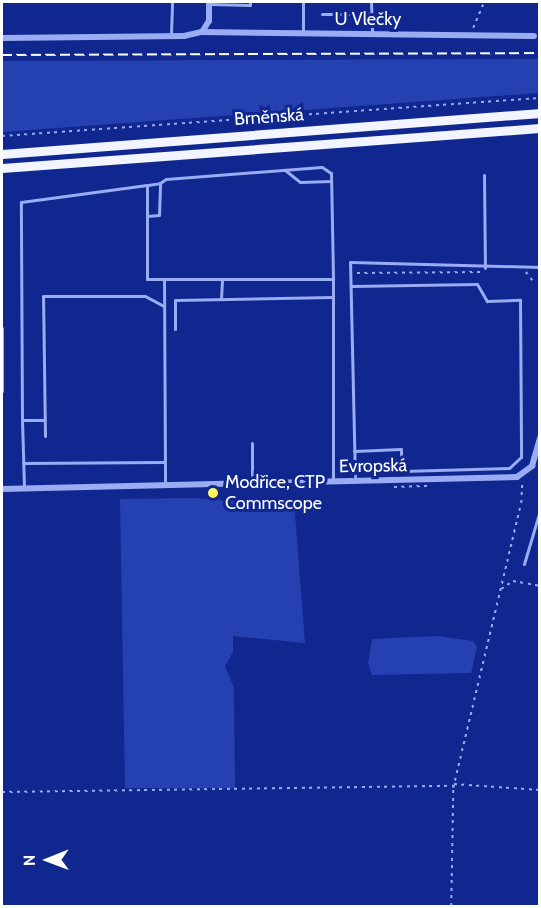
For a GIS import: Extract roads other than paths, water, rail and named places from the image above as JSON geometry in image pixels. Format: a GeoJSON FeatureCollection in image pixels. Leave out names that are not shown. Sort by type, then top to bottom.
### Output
{"type":"FeatureCollection","features":[{"type":"Feature","properties":{"kind":"highway","name":"Brněnská"},"geometry":{"type":"LineString","coordinates":[[2,154],[540,113]]}},
{"type":"Feature","properties":{"kind":"highway","name":"Brněnská"},"geometry":{"type":"LineString","coordinates":[[6,168],[540,128]]}},
{"type":"Feature","properties":{"kind":"street"},"geometry":{"type":"LineString","coordinates":[[202,32],[209,21],[209,3]]}},
{"type":"Feature","properties":{"kind":"street","name":"U Vlečky"},"geometry":{"type":"LineString","coordinates":[[2,38],[171,36],[202,32],[534,36]]}},
{"type":"Feature","properties":{"kind":"street","name":"Evropská"},"geometry":{"type":"LineString","coordinates":[[2,489],[165,483],[356,482],[522,476],[532,466],[540,438]]}},
{"type":"Feature","properties":{"kind":"lane"},"geometry":{"type":"LineString","coordinates":[[171,36],[172,2]]}},
{"type":"Feature","properties":{"kind":"lane"},"geometry":{"type":"LineString","coordinates":[[209,3],[250,5],[250,2]]}},
{"type":"Feature","properties":{"kind":"lane"},"geometry":{"type":"LineString","coordinates":[[303,2],[303,34]]}},
{"type":"Feature","properties":{"kind":"lane"},"geometry":{"type":"LineString","coordinates":[[371,2],[372,34]]}},
{"type":"Feature","properties":{"kind":"lane"},"geometry":{"type":"LineString","coordinates":[[322,14],[371,14]]}},
{"type":"Feature","properties":{"kind":"lane"},"geometry":{"type":"LineString","coordinates":[[24,489],[21,202],[160,183],[166,179],[322,167],[331,173],[333,482]]}},
{"type":"Feature","properties":{"kind":"lane"},"geometry":{"type":"LineString","coordinates":[[2,176],[6,168]]}},
{"type":"Feature","properties":{"kind":"lane"},"geometry":{"type":"LineString","coordinates":[[285,170],[300,182],[331,181]]}},
{"type":"Feature","properties":{"kind":"lane"},"geometry":{"type":"LineString","coordinates":[[484,175],[484,270]]}},
{"type":"Feature","properties":{"kind":"lane"},"geometry":{"type":"LineString","coordinates":[[147,216],[159,215],[160,183]]}},
{"type":"Feature","properties":{"kind":"lane"},"geometry":{"type":"LineString","coordinates":[[147,185],[147,279],[333,279]]}},
{"type":"Feature","properties":{"kind":"lane"},"geometry":{"type":"LineString","coordinates":[[356,482],[350,262],[441,262],[452,268],[484,270],[540,267]]}},
{"type":"Feature","properties":{"kind":"lane"},"geometry":{"type":"LineString","coordinates":[[164,279],[165,483]]}},
{"type":"Feature","properties":{"kind":"lane"},"geometry":{"type":"LineString","coordinates":[[221,299],[222,279]]}},
{"type":"Feature","properties":{"kind":"lane"},"geometry":{"type":"LineString","coordinates":[[351,286],[477,284],[487,301],[520,300],[523,448],[515,463],[508,468],[402,471],[401,449],[354,451]]}},
{"type":"Feature","properties":{"kind":"lane"},"geometry":{"type":"LineString","coordinates":[[45,436],[43,296],[146,296],[165,306]]}},
{"type":"Feature","properties":{"kind":"lane"},"geometry":{"type":"LineString","coordinates":[[175,329],[175,300],[333,297]]}},
{"type":"Feature","properties":{"kind":"lane"},"geometry":{"type":"LineString","coordinates":[[2,328],[2,391]]}},
{"type":"Feature","properties":{"kind":"lane"},"geometry":{"type":"LineString","coordinates":[[22,420],[45,420]]}},
{"type":"Feature","properties":{"kind":"lane"},"geometry":{"type":"LineString","coordinates":[[252,443],[252,483]]}},
{"type":"Feature","properties":{"kind":"lane"},"geometry":{"type":"LineString","coordinates":[[23,463],[165,462]]}},
{"type":"Feature","properties":{"kind":"lane"},"geometry":{"type":"LineString","coordinates":[[524,564],[540,510]]}},
{"type":"Feature","properties":{"kind":"railway"},"geometry":{"type":"LineString","coordinates":[[2,55],[540,53]]}},
{"type":"Feature","properties":{"kind":"place","name":"Modřice, CTP Commscope"},"geometry":{"type":"Point","coordinates":[213,493]}}]}
